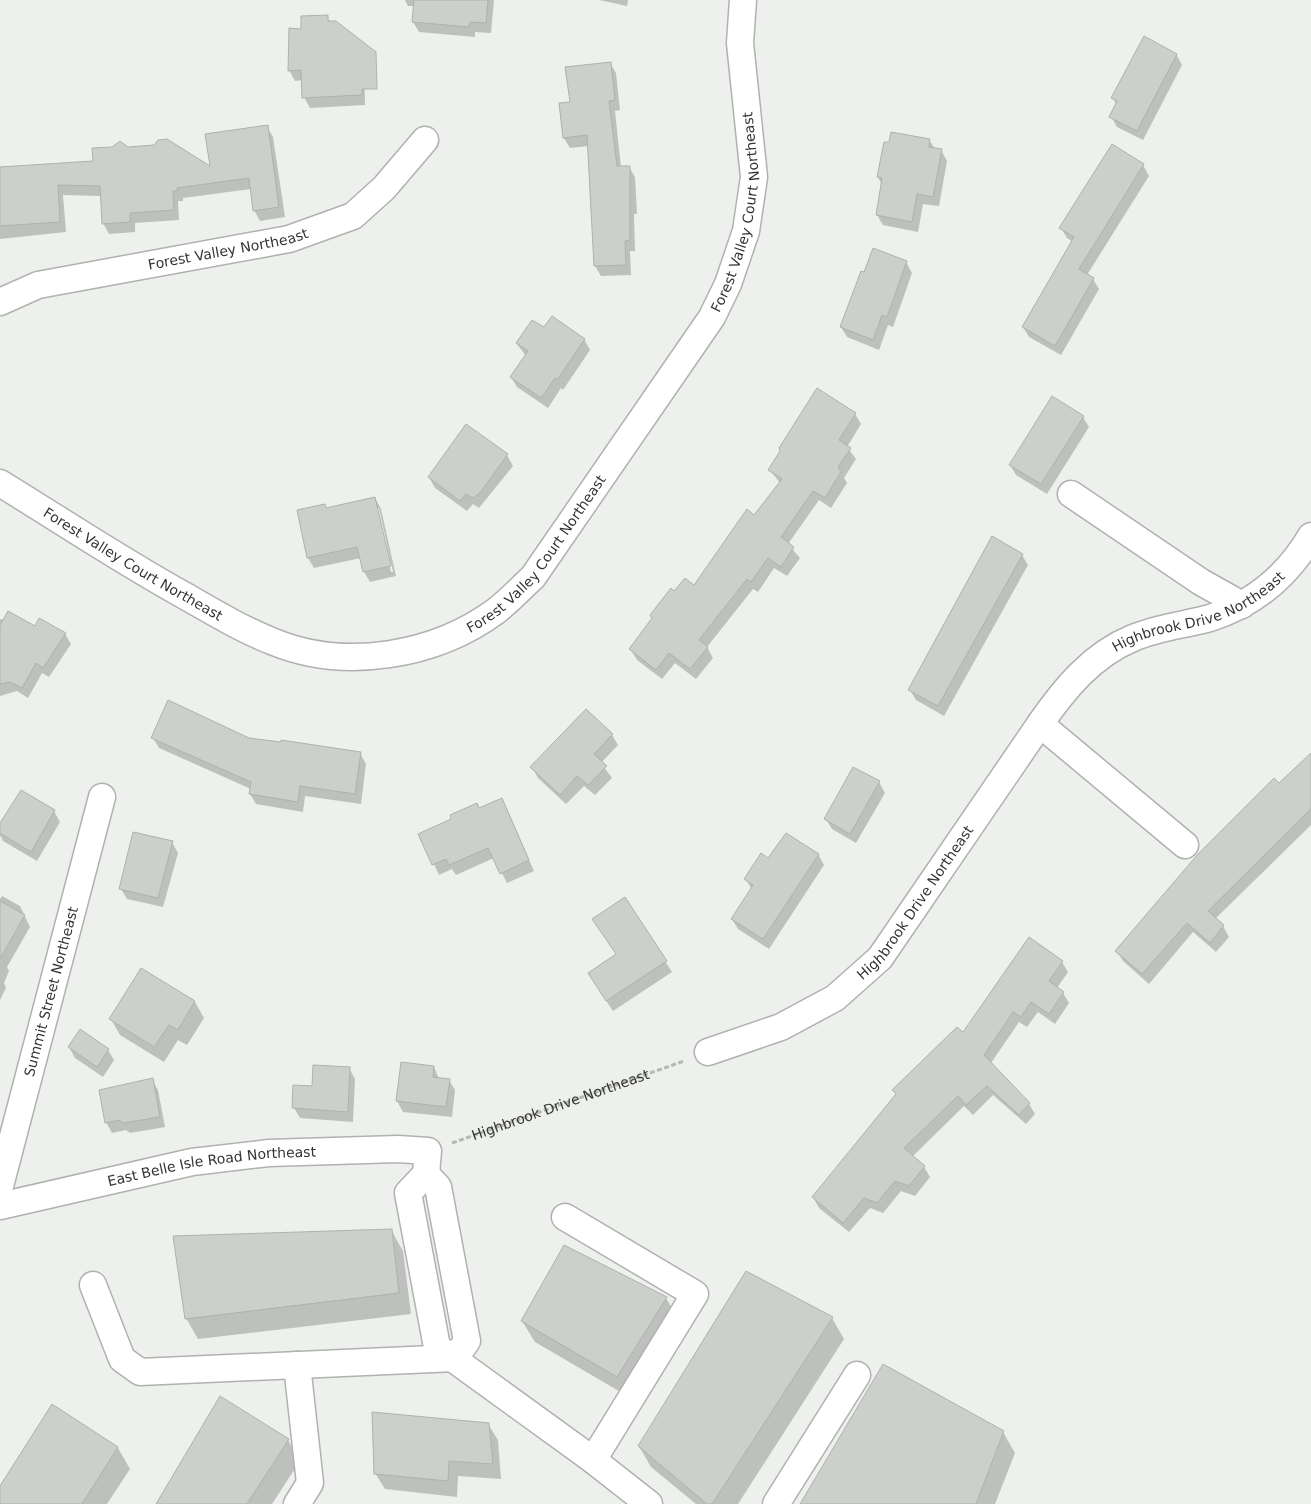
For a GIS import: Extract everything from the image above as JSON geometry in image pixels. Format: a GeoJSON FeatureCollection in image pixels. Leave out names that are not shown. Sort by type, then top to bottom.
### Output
{"type":"FeatureCollection","features":[{"type":"Feature","properties":{"kind":"street","name":"Forest Valley Court Northeast"},"geometry":{"type":"LineString","coordinates":[[0,482],[166,586],[245,630],[275,643],[319,654],[360,657],[408,651],[454,635],[496,611],[533,577],[712,317],[728,284],[746,231],[754,177],[740,43],[743,0]]}},
{"type":"Feature","properties":{"kind":"street","name":"Forest Valley Northeast"},"geometry":{"type":"LineString","coordinates":[[0,302],[38,285],[288,239],[353,216],[384,188],[425,140]]}},
{"type":"Feature","properties":{"kind":"street"},"geometry":{"type":"LineString","coordinates":[[1070,494],[1200,582],[1242,605]]}},
{"type":"Feature","properties":{"kind":"street","name":"Highbrook Drive Northeast"},"geometry":{"type":"LineString","coordinates":[[708,1052],[781,1027],[835,998],[880,958],[1060,695],[1078,675],[1106,652],[1132,638],[1163,627],[1210,618],[1242,605],[1273,583],[1299,556],[1311,536]]}},
{"type":"Feature","properties":{"kind":"street"},"geometry":{"type":"LineString","coordinates":[[1040,724],[1185,845]]}},
{"type":"Feature","properties":{"kind":"street","name":"Summit Street Northeast"},"geometry":{"type":"LineString","coordinates":[[0,1186],[102,797]]}},
{"type":"Feature","properties":{"kind":"street","name":"East Belle Isle Road Northeast"},"geometry":{"type":"LineString","coordinates":[[0,1206],[192,1162],[269,1153],[398,1149],[427,1163]]}},
{"type":"Feature","properties":{"kind":"street"},"geometry":{"type":"LineString","coordinates":[[427,1163],[438,1186],[467,1341],[455,1358]]}},
{"type":"Feature","properties":{"kind":"street"},"geometry":{"type":"LineString","coordinates":[[565,1217],[695,1294],[594,1460]]}},
{"type":"Feature","properties":{"kind":"street"},"geometry":{"type":"LineString","coordinates":[[93,1284],[122,1359],[140,1372],[455,1358],[594,1460],[649,1504]]}},
{"type":"Feature","properties":{"kind":"street"},"geometry":{"type":"LineString","coordinates":[[297,1365],[310,1483],[297,1504]]}},
{"type":"Feature","properties":{"kind":"street"},"geometry":{"type":"LineString","coordinates":[[776,1504],[857,1375]]}},
{"type":"Feature","properties":{"kind":"path","name":"Highbrook Drive Northeast"},"geometry":{"type":"LineString","coordinates":[[427,1163],[708,1052]]}},
{"type":"Feature","properties":{"kind":"building"},"geometry":{"type":"Polygon","coordinates":[[[414,0],[488,0],[486,23],[470,22],[469,27],[412,22],[414,0]]]}},
{"type":"Feature","properties":{"kind":"building"},"geometry":{"type":"Polygon","coordinates":[[[328,15],[328,21],[336,21],[376,52],[377,89],[362,89],[362,95],[302,98],[301,70],[288,71],[289,28],[301,29],[301,16],[328,15]]]}},
{"type":"Feature","properties":{"kind":"building"},"geometry":{"type":"Polygon","coordinates":[[[1144,36],[1177,54],[1137,131],[1109,117],[1117,101],[1111,98],[1144,36]]]}},
{"type":"Feature","properties":{"kind":"building"},"geometry":{"type":"Polygon","coordinates":[[[611,62],[615,100],[609,101],[617,166],[630,166],[630,240],[625,241],[626,265],[594,266],[587,135],[563,138],[559,103],[570,102],[565,67],[611,62]]]}},
{"type":"Feature","properties":{"kind":"building"},"geometry":{"type":"Polygon","coordinates":[[[268,125],[279,207],[253,211],[249,178],[177,188],[178,191],[173,191],[174,210],[130,213],[130,222],[102,224],[100,186],[58,185],[60,222],[0,226],[0,167],[93,161],[92,148],[112,147],[120,141],[128,147],[154,145],[158,140],[167,139],[210,166],[205,134],[268,125]]]}},
{"type":"Feature","properties":{"kind":"building"},"geometry":{"type":"Polygon","coordinates":[[[891,132],[930,139],[929,147],[942,149],[933,197],[917,194],[912,222],[876,215],[882,178],[877,177],[884,142],[889,142],[891,132]]]}},
{"type":"Feature","properties":{"kind":"building"},"geometry":{"type":"Polygon","coordinates":[[[1112,144],[1144,164],[1079,269],[1094,278],[1055,346],[1022,327],[1074,237],[1059,228],[1112,144]]]}},
{"type":"Feature","properties":{"kind":"building"},"geometry":{"type":"Polygon","coordinates":[[[873,248],[907,261],[887,317],[882,315],[873,340],[840,327],[861,271],[864,272],[873,248]]]}},
{"type":"Feature","properties":{"kind":"building"},"geometry":{"type":"Polygon","coordinates":[[[552,316],[585,339],[557,380],[555,378],[541,398],[510,377],[528,351],[516,343],[532,320],[544,327],[552,316]]]}},
{"type":"Feature","properties":{"kind":"building"},"geometry":{"type":"Polygon","coordinates":[[[817,388],[856,413],[839,440],[851,448],[838,467],[841,472],[825,498],[813,491],[781,537],[794,547],[781,567],[768,558],[751,582],[747,579],[699,640],[708,647],[690,669],[669,653],[656,670],[629,649],[652,618],[650,615],[671,588],[674,591],[685,578],[694,585],[747,509],[754,515],[782,479],[768,470],[780,451],[779,448],[817,388]]]}},
{"type":"Feature","properties":{"kind":"building"},"geometry":{"type":"Polygon","coordinates":[[[1052,396],[1084,416],[1041,484],[1009,465],[1052,396]]]}},
{"type":"Feature","properties":{"kind":"building"},"geometry":{"type":"Polygon","coordinates":[[[466,424],[508,454],[480,493],[473,498],[466,494],[460,501],[428,477],[466,424]]]}},
{"type":"Feature","properties":{"kind":"building"},"geometry":{"type":"Polygon","coordinates":[[[375,497],[391,566],[363,572],[357,547],[307,558],[297,510],[325,504],[326,508],[375,497]]]}},
{"type":"Feature","properties":{"kind":"building"},"geometry":{"type":"Polygon","coordinates":[[[992,536],[1023,554],[938,706],[908,690],[992,536]]]}},
{"type":"Feature","properties":{"kind":"building"},"geometry":{"type":"Polygon","coordinates":[[[8,611],[35,626],[39,618],[66,633],[43,668],[36,663],[22,688],[10,682],[0,684],[0,625],[8,611]]]}},
{"type":"Feature","properties":{"kind":"building"},"geometry":{"type":"Polygon","coordinates":[[[168,700],[249,738],[281,742],[281,740],[361,752],[355,794],[300,786],[298,802],[249,794],[251,782],[151,738],[168,700]]]}},
{"type":"Feature","properties":{"kind":"building"},"geometry":{"type":"Polygon","coordinates":[[[586,709],[613,734],[594,754],[607,766],[588,785],[577,776],[560,795],[530,767],[586,709]]]}},
{"type":"Feature","properties":{"kind":"building"},"geometry":{"type":"Polygon","coordinates":[[[1311,753],[1311,809],[1208,911],[1224,925],[1210,943],[1187,923],[1142,974],[1115,951],[1198,854],[1274,778],[1279,783],[1311,753]]]}},
{"type":"Feature","properties":{"kind":"building"},"geometry":{"type":"Polygon","coordinates":[[[853,767],[880,781],[850,834],[824,819],[853,767]]]}},
{"type":"Feature","properties":{"kind":"building"},"geometry":{"type":"Polygon","coordinates":[[[21,790],[55,810],[31,852],[0,833],[0,823],[21,790]]]}},
{"type":"Feature","properties":{"kind":"building"},"geometry":{"type":"Polygon","coordinates":[[[502,798],[529,860],[500,874],[488,848],[449,865],[446,859],[432,865],[418,834],[451,819],[450,815],[477,803],[479,808],[502,798]]]}},
{"type":"Feature","properties":{"kind":"building"},"geometry":{"type":"Polygon","coordinates":[[[133,832],[173,841],[158,898],[119,889],[133,832]]]}},
{"type":"Feature","properties":{"kind":"building"},"geometry":{"type":"Polygon","coordinates":[[[786,833],[819,854],[763,939],[731,919],[753,885],[744,879],[761,853],[768,858],[786,833]]]}},
{"type":"Feature","properties":{"kind":"building"},"geometry":{"type":"Polygon","coordinates":[[[625,897],[667,961],[606,1001],[588,973],[616,954],[592,919],[625,897]]]}},
{"type":"Feature","properties":{"kind":"building"},"geometry":{"type":"Polygon","coordinates":[[[0,901],[25,915],[0,959],[0,901]]]}},
{"type":"Feature","properties":{"kind":"building"},"geometry":{"type":"Polygon","coordinates":[[[1029,937],[1063,961],[1049,981],[1064,992],[1049,1014],[1031,1002],[1021,1017],[1013,1012],[984,1055],[1030,1103],[1019,1115],[987,1086],[966,1105],[958,1096],[904,1148],[925,1166],[909,1186],[895,1181],[877,1203],[864,1198],[843,1223],[812,1197],[896,1094],[892,1090],[957,1027],[963,1032],[1029,937]]]}},
{"type":"Feature","properties":{"kind":"building"},"geometry":{"type":"Polygon","coordinates":[[[141,968],[195,1001],[178,1030],[169,1025],[154,1047],[109,1019],[141,968]]]}},
{"type":"Feature","properties":{"kind":"building"},"geometry":{"type":"Polygon","coordinates":[[[80,1029],[109,1049],[97,1067],[68,1047],[80,1029]]]}},
{"type":"Feature","properties":{"kind":"building"},"geometry":{"type":"Polygon","coordinates":[[[401,1062],[434,1066],[433,1077],[450,1079],[446,1107],[396,1101],[401,1062]]]}},
{"type":"Feature","properties":{"kind":"building"},"geometry":{"type":"Polygon","coordinates":[[[313,1065],[350,1067],[348,1112],[292,1108],[293,1085],[312,1086],[313,1065]]]}},
{"type":"Feature","properties":{"kind":"building"},"geometry":{"type":"Polygon","coordinates":[[[153,1078],[160,1117],[123,1123],[119,1120],[105,1123],[99,1090],[153,1078]]]}},
{"type":"Feature","properties":{"kind":"building"},"geometry":{"type":"Polygon","coordinates":[[[392,1229],[399,1293],[185,1319],[173,1236],[392,1229]]]}},
{"type":"Feature","properties":{"kind":"building"},"geometry":{"type":"Polygon","coordinates":[[[564,1245],[667,1297],[617,1377],[521,1321],[564,1245]]]}},
{"type":"Feature","properties":{"kind":"building"},"geometry":{"type":"Polygon","coordinates":[[[746,1271],[833,1317],[712,1504],[707,1504],[638,1446],[746,1271]]]}},
{"type":"Feature","properties":{"kind":"building"},"geometry":{"type":"Polygon","coordinates":[[[883,1364],[1004,1431],[976,1504],[800,1504],[883,1364]]]}},
{"type":"Feature","properties":{"kind":"building"},"geometry":{"type":"Polygon","coordinates":[[[220,1396],[289,1439],[247,1504],[156,1504],[220,1396]]]}},
{"type":"Feature","properties":{"kind":"building"},"geometry":{"type":"Polygon","coordinates":[[[52,1404],[118,1447],[82,1504],[0,1504],[0,1486],[52,1404]]]}},
{"type":"Feature","properties":{"kind":"building"},"geometry":{"type":"Polygon","coordinates":[[[372,1412],[489,1423],[493,1464],[449,1461],[448,1481],[374,1474],[372,1412]]]}}]}
